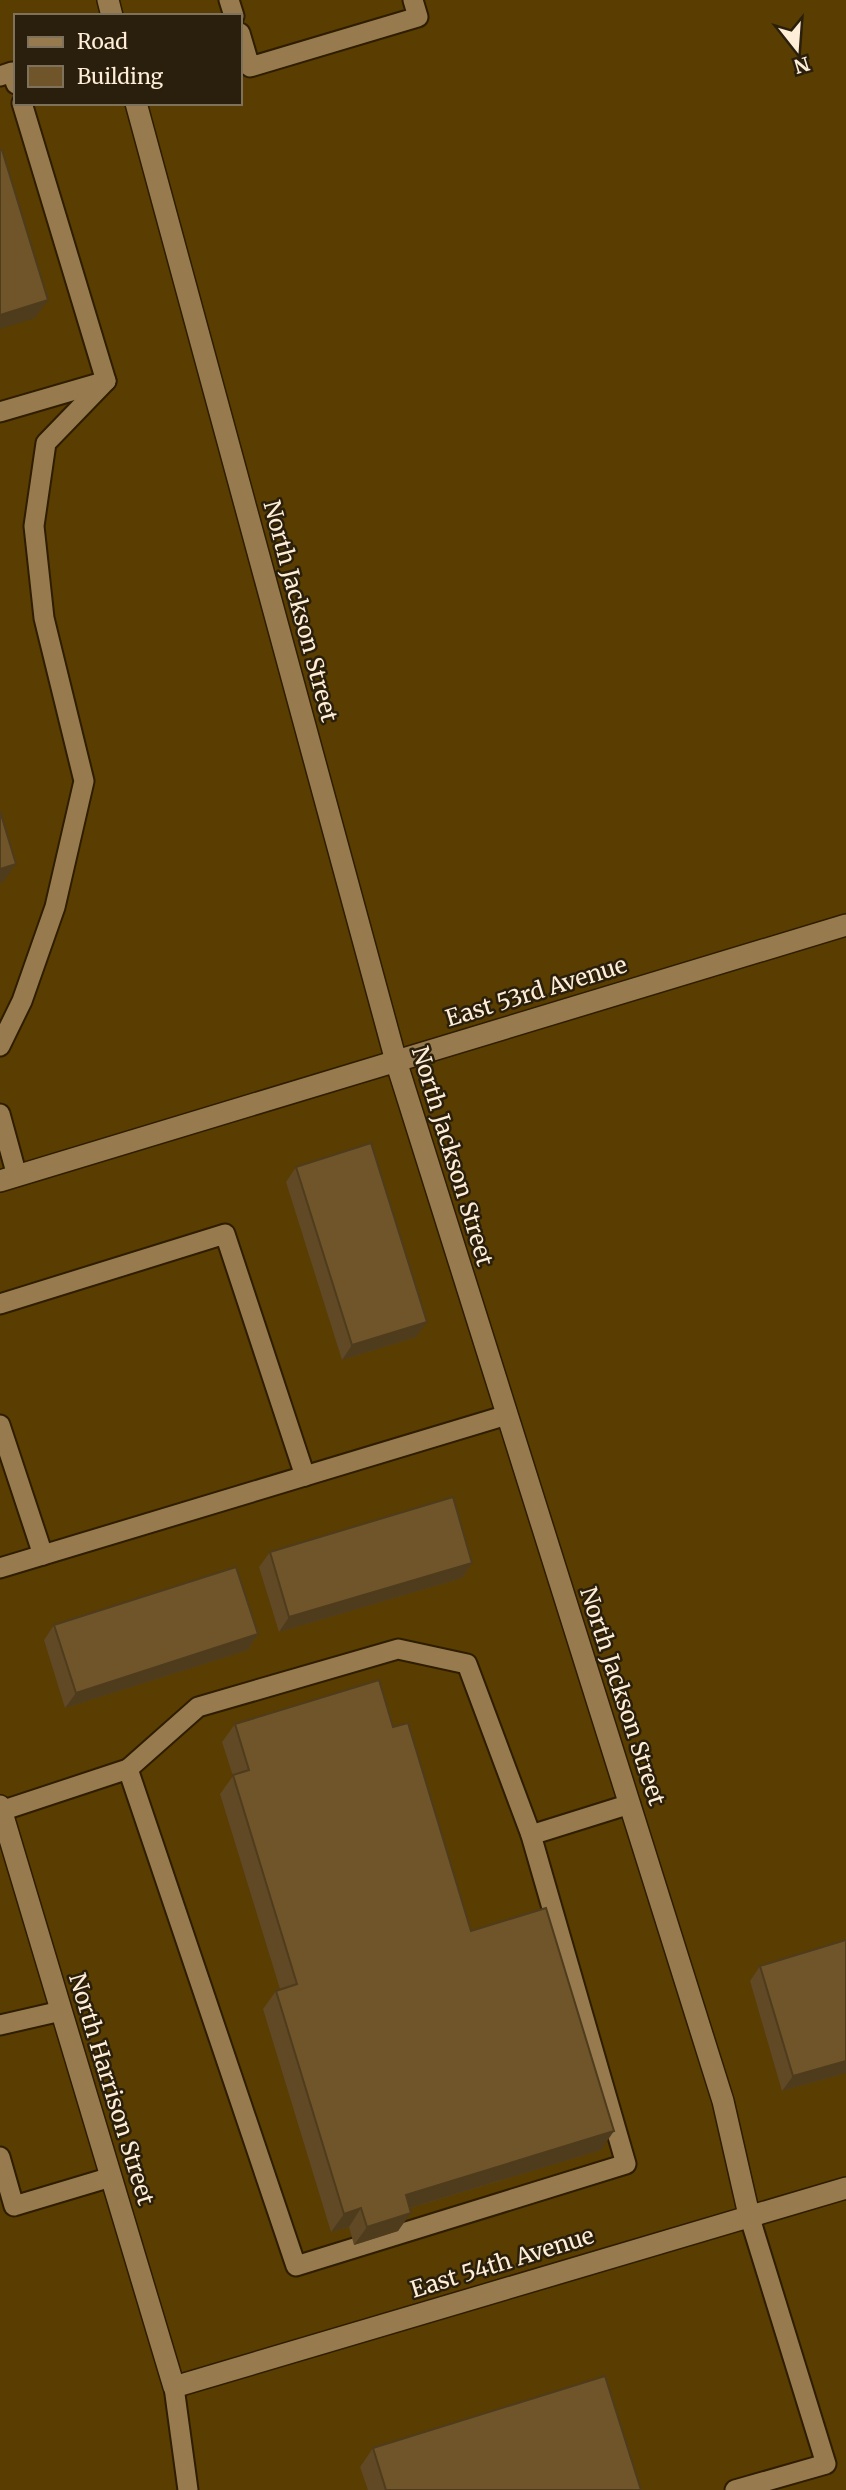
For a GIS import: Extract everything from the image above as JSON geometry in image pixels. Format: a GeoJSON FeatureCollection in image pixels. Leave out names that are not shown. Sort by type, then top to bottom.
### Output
{"type":"FeatureCollection","features":[{"type":"Feature","properties":{"kind":"street","name":"North Jackson Street"},"geometry":{"type":"LineString","coordinates":[[137,105],[396,1061],[723,2101],[748,2215]]}},
{"type":"Feature","properties":{"kind":"street","name":"East 53rd Avenue"},"geometry":{"type":"LineString","coordinates":[[8,1179],[846,925]]}},
{"type":"Feature","properties":{"kind":"street","name":"North Harrison Street"},"geometry":{"type":"LineString","coordinates":[[1,1808],[5,1844],[61,2011],[174,2387]]}},
{"type":"Feature","properties":{"kind":"street","name":"East 54th Avenue"},"geometry":{"type":"LineString","coordinates":[[174,2387],[846,2188]]}},
{"type":"Feature","properties":{"kind":"lane"},"geometry":{"type":"LineString","coordinates":[[242,40],[250,67],[418,17],[413,0]]}},
{"type":"Feature","properties":{"kind":"lane"},"geometry":{"type":"LineString","coordinates":[[0,76],[12,72],[14,78]]}},
{"type":"Feature","properties":{"kind":"lane"},"geometry":{"type":"LineString","coordinates":[[23,105],[106,381]]}},
{"type":"Feature","properties":{"kind":"lane"},"geometry":{"type":"LineString","coordinates":[[0,412],[106,381]]}},
{"type":"Feature","properties":{"kind":"lane"},"geometry":{"type":"LineString","coordinates":[[0,1046],[22,1001],[55,907],[85,781],[44,618],[34,526],[46,443],[106,381]]}},
{"type":"Feature","properties":{"kind":"lane"},"geometry":{"type":"LineString","coordinates":[[0,1114],[8,1179]]}},
{"type":"Feature","properties":{"kind":"lane"},"geometry":{"type":"LineString","coordinates":[[0,1304],[225,1234],[305,1476]]}},
{"type":"Feature","properties":{"kind":"lane"},"geometry":{"type":"LineString","coordinates":[[0,1568],[507,1415]]}},
{"type":"Feature","properties":{"kind":"lane"},"geometry":{"type":"LineString","coordinates":[[0,1424],[43,1555]]}},
{"type":"Feature","properties":{"kind":"lane"},"geometry":{"type":"LineString","coordinates":[[1,1808],[128,1769],[198,1707],[398,1649],[467,1664],[531,1835],[626,2164],[296,2266],[128,1769]]}},
{"type":"Feature","properties":{"kind":"lane"},"geometry":{"type":"LineString","coordinates":[[531,1835],[630,1804]]}},
{"type":"Feature","properties":{"kind":"lane"},"geometry":{"type":"LineString","coordinates":[[0,2025],[61,2011]]}},
{"type":"Feature","properties":{"kind":"lane"},"geometry":{"type":"LineString","coordinates":[[0,2157],[13,2206],[111,2177]]}},
{"type":"Feature","properties":{"kind":"lane"},"geometry":{"type":"LineString","coordinates":[[735,2490],[826,2464],[748,2215]]}},
{"type":"Feature","properties":{"kind":"lane"},"geometry":{"type":"LineString","coordinates":[[174,2387],[188,2490]]}},
{"type":"Feature","properties":{"kind":"shaded area"},"geometry":{"type":"Polygon","coordinates":[[[0,0],[846,0],[846,2490],[0,2490],[0,0]]]}},
{"type":"Feature","properties":{"kind":"building"},"geometry":{"type":"Polygon","coordinates":[[[0,150],[48,300],[0,315],[0,150]]]}},
{"type":"Feature","properties":{"kind":"building"},"geometry":{"type":"Polygon","coordinates":[[[0,811],[16,864],[0,869],[0,811]]]}},
{"type":"Feature","properties":{"kind":"building"},"geometry":{"type":"Polygon","coordinates":[[[371,1143],[427,1322],[352,1345],[296,1167],[371,1143]]]}},
{"type":"Feature","properties":{"kind":"building"},"geometry":{"type":"Polygon","coordinates":[[[453,1497],[472,1563],[289,1617],[270,1552],[453,1497]]]}},
{"type":"Feature","properties":{"kind":"building"},"geometry":{"type":"Polygon","coordinates":[[[236,1567],[258,1634],[76,1693],[54,1625],[236,1567]]]}},
{"type":"Feature","properties":{"kind":"building"},"geometry":{"type":"Polygon","coordinates":[[[379,1680],[393,1727],[408,1723],[471,1931],[546,1908],[614,2131],[406,2195],[411,2213],[367,2227],[361,2208],[344,2214],[276,1991],[297,1984],[233,1775],[249,1770],[235,1724],[379,1680]]]}},
{"type":"Feature","properties":{"kind":"building"},"geometry":{"type":"Polygon","coordinates":[[[846,1940],[846,2061],[793,2076],[760,1966],[846,1940]]]}},
{"type":"Feature","properties":{"kind":"building"},"geometry":{"type":"Polygon","coordinates":[[[605,2376],[641,2490],[386,2490],[373,2448],[605,2376]]]}}]}
